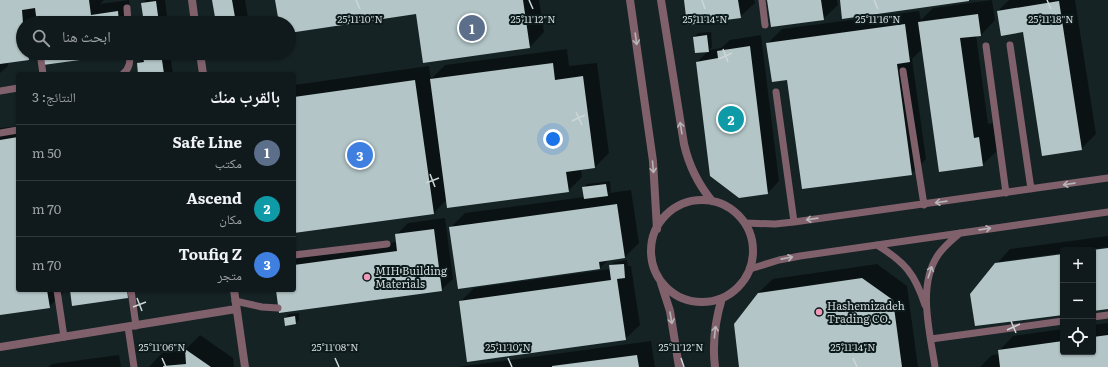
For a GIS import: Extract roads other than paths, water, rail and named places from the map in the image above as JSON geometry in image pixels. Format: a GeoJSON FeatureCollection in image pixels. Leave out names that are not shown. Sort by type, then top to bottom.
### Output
{"type":"FeatureCollection","features":[{"type":"Feature","properties":{"kind":"street"},"geometry":{"type":"LineString","coordinates":[[192,0],[194,16]]}},
{"type":"Feature","properties":{"kind":"street"},"geometry":{"type":"LineString","coordinates":[[630,0],[653,161],[657,229]]}},
{"type":"Feature","properties":{"kind":"street"},"geometry":{"type":"LineString","coordinates":[[661,0],[685,150],[691,169],[712,202]]}},
{"type":"Feature","properties":{"kind":"street"},"geometry":{"type":"LineString","coordinates":[[201,60],[203,72]]}},
{"type":"Feature","properties":{"kind":"street"},"geometry":{"type":"LineString","coordinates":[[661,280],[670,290],[682,298],[695,302],[709,302],[722,298],[734,291],[744,281],[750,269],[753,257],[753,246],[745,223],[736,213],[725,206],[699,200],[686,203],[674,209],[664,218],[657,229],[652,242],[652,255],[670,311],[679,367]]}},
{"type":"Feature","properties":{"kind":"street"},"geometry":{"type":"LineString","coordinates":[[234,292],[245,367]]}},
{"type":"Feature","properties":{"kind":"street"},"geometry":{"type":"LineString","coordinates":[[715,367],[715,330],[722,298]]}},
{"type":"Feature","properties":{"kind":"street"},"geometry":{"type":"LineString","coordinates":[[0,347],[132,326],[236,305]]}},
{"type":"Feature","properties":{"kind":"lane"},"geometry":{"type":"LineString","coordinates":[[762,0],[765,25]]}},
{"type":"Feature","properties":{"kind":"lane"},"geometry":{"type":"LineString","coordinates":[[127,8],[128,16]]}},
{"type":"Feature","properties":{"kind":"lane"},"geometry":{"type":"LineString","coordinates":[[1010,45],[1031,189]]}},
{"type":"Feature","properties":{"kind":"lane"},"geometry":{"type":"LineString","coordinates":[[986,46],[1006,193]]}},
{"type":"Feature","properties":{"kind":"lane"},"geometry":{"type":"LineString","coordinates":[[41,60],[43,72]]}},
{"type":"Feature","properties":{"kind":"lane"},"geometry":{"type":"LineString","coordinates":[[126,72],[130,65],[130,60]]}},
{"type":"Feature","properties":{"kind":"lane"},"geometry":{"type":"LineString","coordinates":[[903,71],[924,204]]}},
{"type":"Feature","properties":{"kind":"lane"},"geometry":{"type":"LineString","coordinates":[[0,91],[16,88]]}},
{"type":"Feature","properties":{"kind":"lane"},"geometry":{"type":"LineString","coordinates":[[776,92],[794,222]]}},
{"type":"Feature","properties":{"kind":"lane"},"geometry":{"type":"LineString","coordinates":[[0,133],[16,130]]}},
{"type":"Feature","properties":{"kind":"lane"},"geometry":{"type":"LineString","coordinates":[[745,223],[775,224],[794,222],[1108,178]]}},
{"type":"Feature","properties":{"kind":"lane"},"geometry":{"type":"LineString","coordinates":[[750,269],[779,260],[800,256],[1108,212]]}},
{"type":"Feature","properties":{"kind":"lane"},"geometry":{"type":"LineString","coordinates":[[935,367],[927,311],[928,278],[938,254],[960,233]]}},
{"type":"Feature","properties":{"kind":"lane"},"geometry":{"type":"LineString","coordinates":[[296,255],[387,244]]}},
{"type":"Feature","properties":{"kind":"lane"},"geometry":{"type":"LineString","coordinates":[[877,245],[892,254],[915,279],[927,311]]}},
{"type":"Feature","properties":{"kind":"lane"},"geometry":{"type":"LineString","coordinates":[[57,292],[64,337]]}},
{"type":"Feature","properties":{"kind":"lane"},"geometry":{"type":"LineString","coordinates":[[131,292],[134,367]]}},
{"type":"Feature","properties":{"kind":"lane"},"geometry":{"type":"LineString","coordinates":[[236,305],[278,308]]}},
{"type":"Feature","properties":{"kind":"lane"},"geometry":{"type":"LineString","coordinates":[[1096,318],[1108,316]]}},
{"type":"Feature","properties":{"kind":"lane"},"geometry":{"type":"LineString","coordinates":[[931,339],[1060,322]]}},
{"type":"Feature","properties":{"kind":"place","name":"Safe Line"},"geometry":{"type":"Point","coordinates":[472,28]}},
{"type":"Feature","properties":{"kind":"place","name":"Ascend"},"geometry":{"type":"Point","coordinates":[731,119]}},
{"type":"Feature","properties":{"kind":"place","name":"Toufiq Z"},"geometry":{"type":"Point","coordinates":[360,155]}},
{"type":"Feature","properties":{"kind":"place","name":"MIH Building Materials"},"geometry":{"type":"Point","coordinates":[367,277]}},
{"type":"Feature","properties":{"kind":"place","name":"Hashemizadeh Trading CO."},"geometry":{"type":"Point","coordinates":[819,312]}}]}
